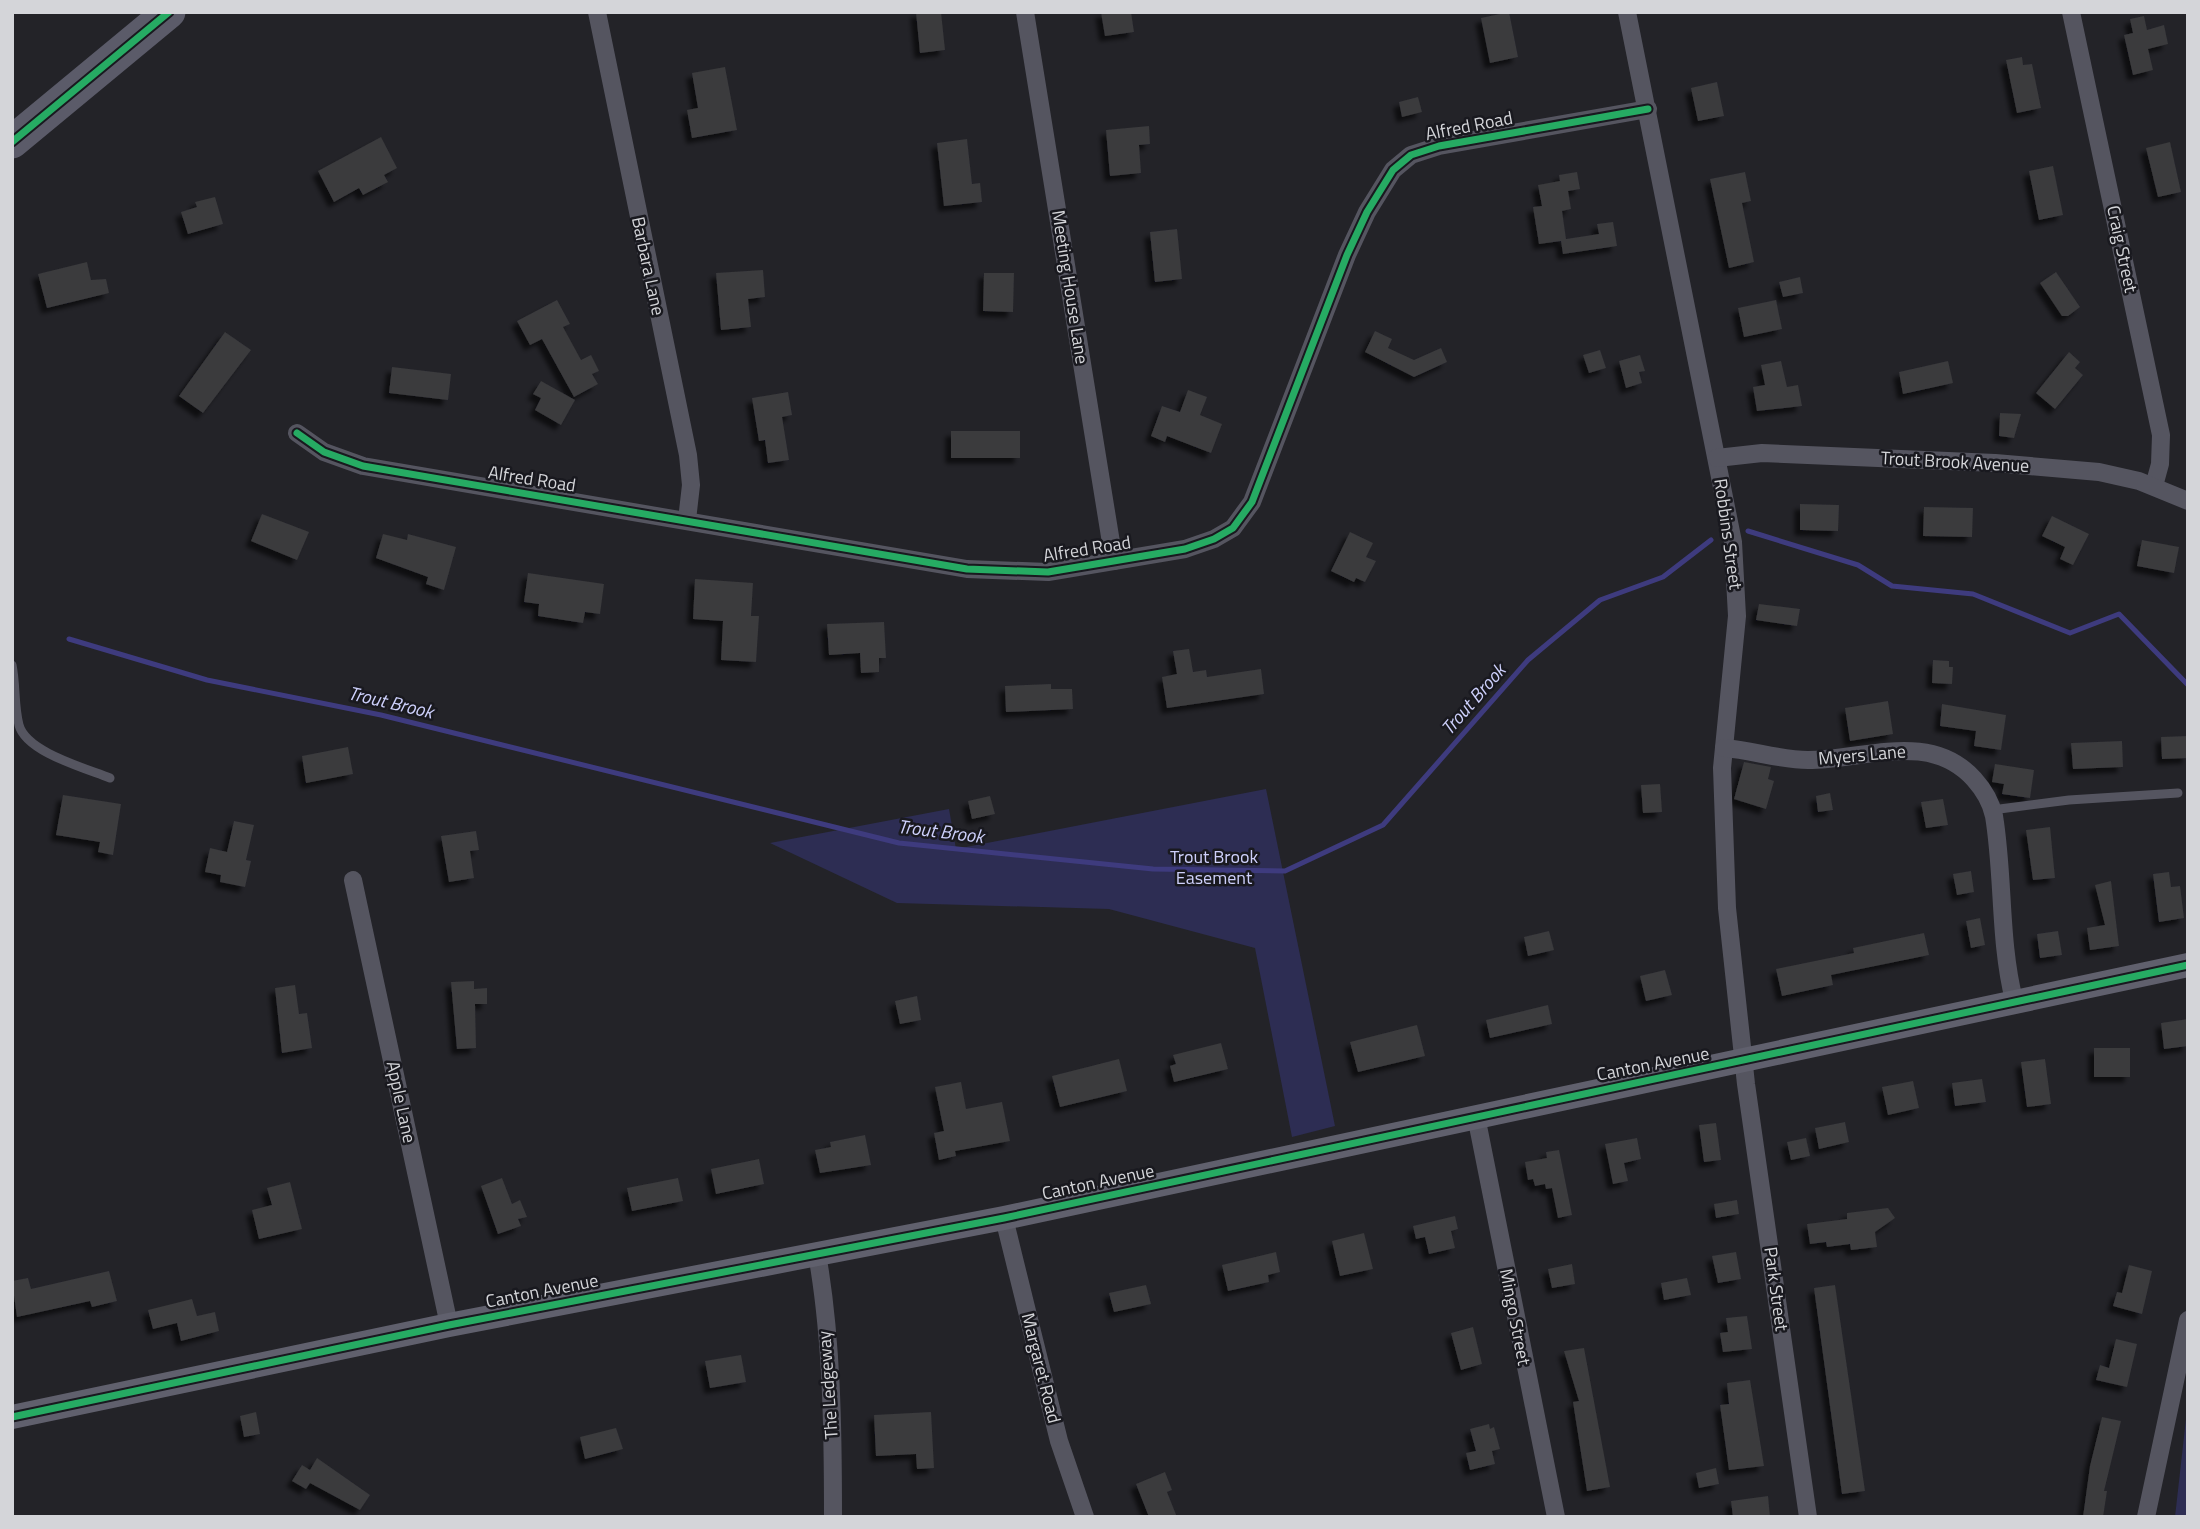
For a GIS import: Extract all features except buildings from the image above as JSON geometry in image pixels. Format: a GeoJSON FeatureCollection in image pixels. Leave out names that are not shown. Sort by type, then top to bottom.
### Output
{"type":"FeatureCollection","features":[{"type":"Feature","properties":{"kind":"highway"},"geometry":{"type":"LineString","coordinates":[[12,142],[169,12]]}},
{"type":"Feature","properties":{"kind":"main road","name":"Canton Avenue"},"geometry":{"type":"LineString","coordinates":[[12,1417],[450,1325],[1004,1218],[1476,1116],[1744,1062],[1772,1052],[2014,1000],[2188,965]]}},
{"type":"Feature","properties":{"kind":"street","name":"Barbara Lane"},"geometry":{"type":"LineString","coordinates":[[597,12],[688,455],[691,485],[687,520]]}},
{"type":"Feature","properties":{"kind":"street","name":"Meeting House Lane"},"geometry":{"type":"LineString","coordinates":[[1025,12],[1114,561]]}},
{"type":"Feature","properties":{"kind":"street","name":"Robbins Street"},"geometry":{"type":"LineString","coordinates":[[1627,12],[1731,531],[1737,590],[1735,640],[1724,748],[1725,881],[1744,1062]]}},
{"type":"Feature","properties":{"kind":"street","name":"Craig Street"},"geometry":{"type":"LineString","coordinates":[[2071,12],[2161,435],[2160,464],[2154,486]]}},
{"type":"Feature","properties":{"kind":"street","name":"Alfred Road"},"geometry":{"type":"LineString","coordinates":[[298,433],[324,452],[363,466],[990,571],[1030,573],[1200,545],[1223,534],[1241,520],[1257,491],[1356,233],[1378,191],[1401,161],[1439,146],[1648,109]]}},
{"type":"Feature","properties":{"kind":"street","name":"Trout Brook Avenue"},"geometry":{"type":"LineString","coordinates":[[1717,458],[1762,453],[1995,463],[2114,474],[2154,486],[2188,501]]}},
{"type":"Feature","properties":{"kind":"street","name":"Myers Lane"},"geometry":{"type":"LineString","coordinates":[[1724,748],[1808,760],[1903,750],[1929,752],[1951,760],[1969,774],[1984,792],[1992,810],[2014,1000]]}},
{"type":"Feature","properties":{"kind":"street","name":"Apple Lane"},"geometry":{"type":"LineString","coordinates":[[353,880],[450,1325]]}},
{"type":"Feature","properties":{"kind":"street","name":"Park Street"},"geometry":{"type":"LineString","coordinates":[[1744,1062],[1808,1517]]}},
{"type":"Feature","properties":{"kind":"street","name":"Mingo Street"},"geometry":{"type":"LineString","coordinates":[[1476,1116],[1556,1517]]}},
{"type":"Feature","properties":{"kind":"street","name":"Margaret Road"},"geometry":{"type":"LineString","coordinates":[[1004,1218],[1059,1441],[1085,1517]]}},
{"type":"Feature","properties":{"kind":"street","name":"The Ledgeway"},"geometry":{"type":"LineString","coordinates":[[817,1254],[830,1412],[833,1517]]}},
{"type":"Feature","properties":{"kind":"street"},"geometry":{"type":"LineString","coordinates":[[2146,1517],[2188,1320]]}},
{"type":"Feature","properties":{"kind":"lane"},"geometry":{"type":"LineString","coordinates":[[12,665],[18,720],[25,737],[45,751],[110,778]]}},
{"type":"Feature","properties":{"kind":"lane"},"geometry":{"type":"LineString","coordinates":[[1992,810],[2178,793]]}},
{"type":"Feature","properties":{"kind":"green space","name":"Trout Brook Easement"},"geometry":{"type":"Polygon","coordinates":[[[1266,789],[1335,1126],[1292,1137],[1255,948],[1109,909],[897,903],[770,843],[949,809],[956,849],[1266,789]]]}},
{"type":"Feature","properties":{"kind":"green space"},"geometry":{"type":"Polygon","coordinates":[[[2188,1401],[2188,1517],[2175,1517],[2188,1401]]]}},
{"type":"Feature","properties":{"kind":"waterway","name":"Trout Brook"},"geometry":{"type":"LineString","coordinates":[[1748,531],[1858,565],[1892,586],[1973,594],[2070,633],[2119,614],[2188,685]]}},
{"type":"Feature","properties":{"kind":"waterway","name":"Trout Brook"},"geometry":{"type":"LineString","coordinates":[[69,639],[207,680],[381,715],[899,843],[1153,869],[1285,871],[1383,825],[1528,660],[1600,600],[1663,577],[1711,540]]}},
{"type":"Feature","properties":{"kind":"cycle path"},"geometry":{"type":"LineString","coordinates":[[12,142],[169,12]]}},
{"type":"Feature","properties":{"kind":"cycle path"},"geometry":{"type":"LineString","coordinates":[[297,433],[324,452],[363,466],[967,569],[1048,572],[1185,549],[1214,539],[1233,528],[1252,502],[1347,255],[1367,212],[1393,170],[1411,155],[1439,146],[1648,109]]}},
{"type":"Feature","properties":{"kind":"cycle path"},"geometry":{"type":"LineString","coordinates":[[12,1417],[449,1325],[1004,1218],[2188,965]]}}]}
